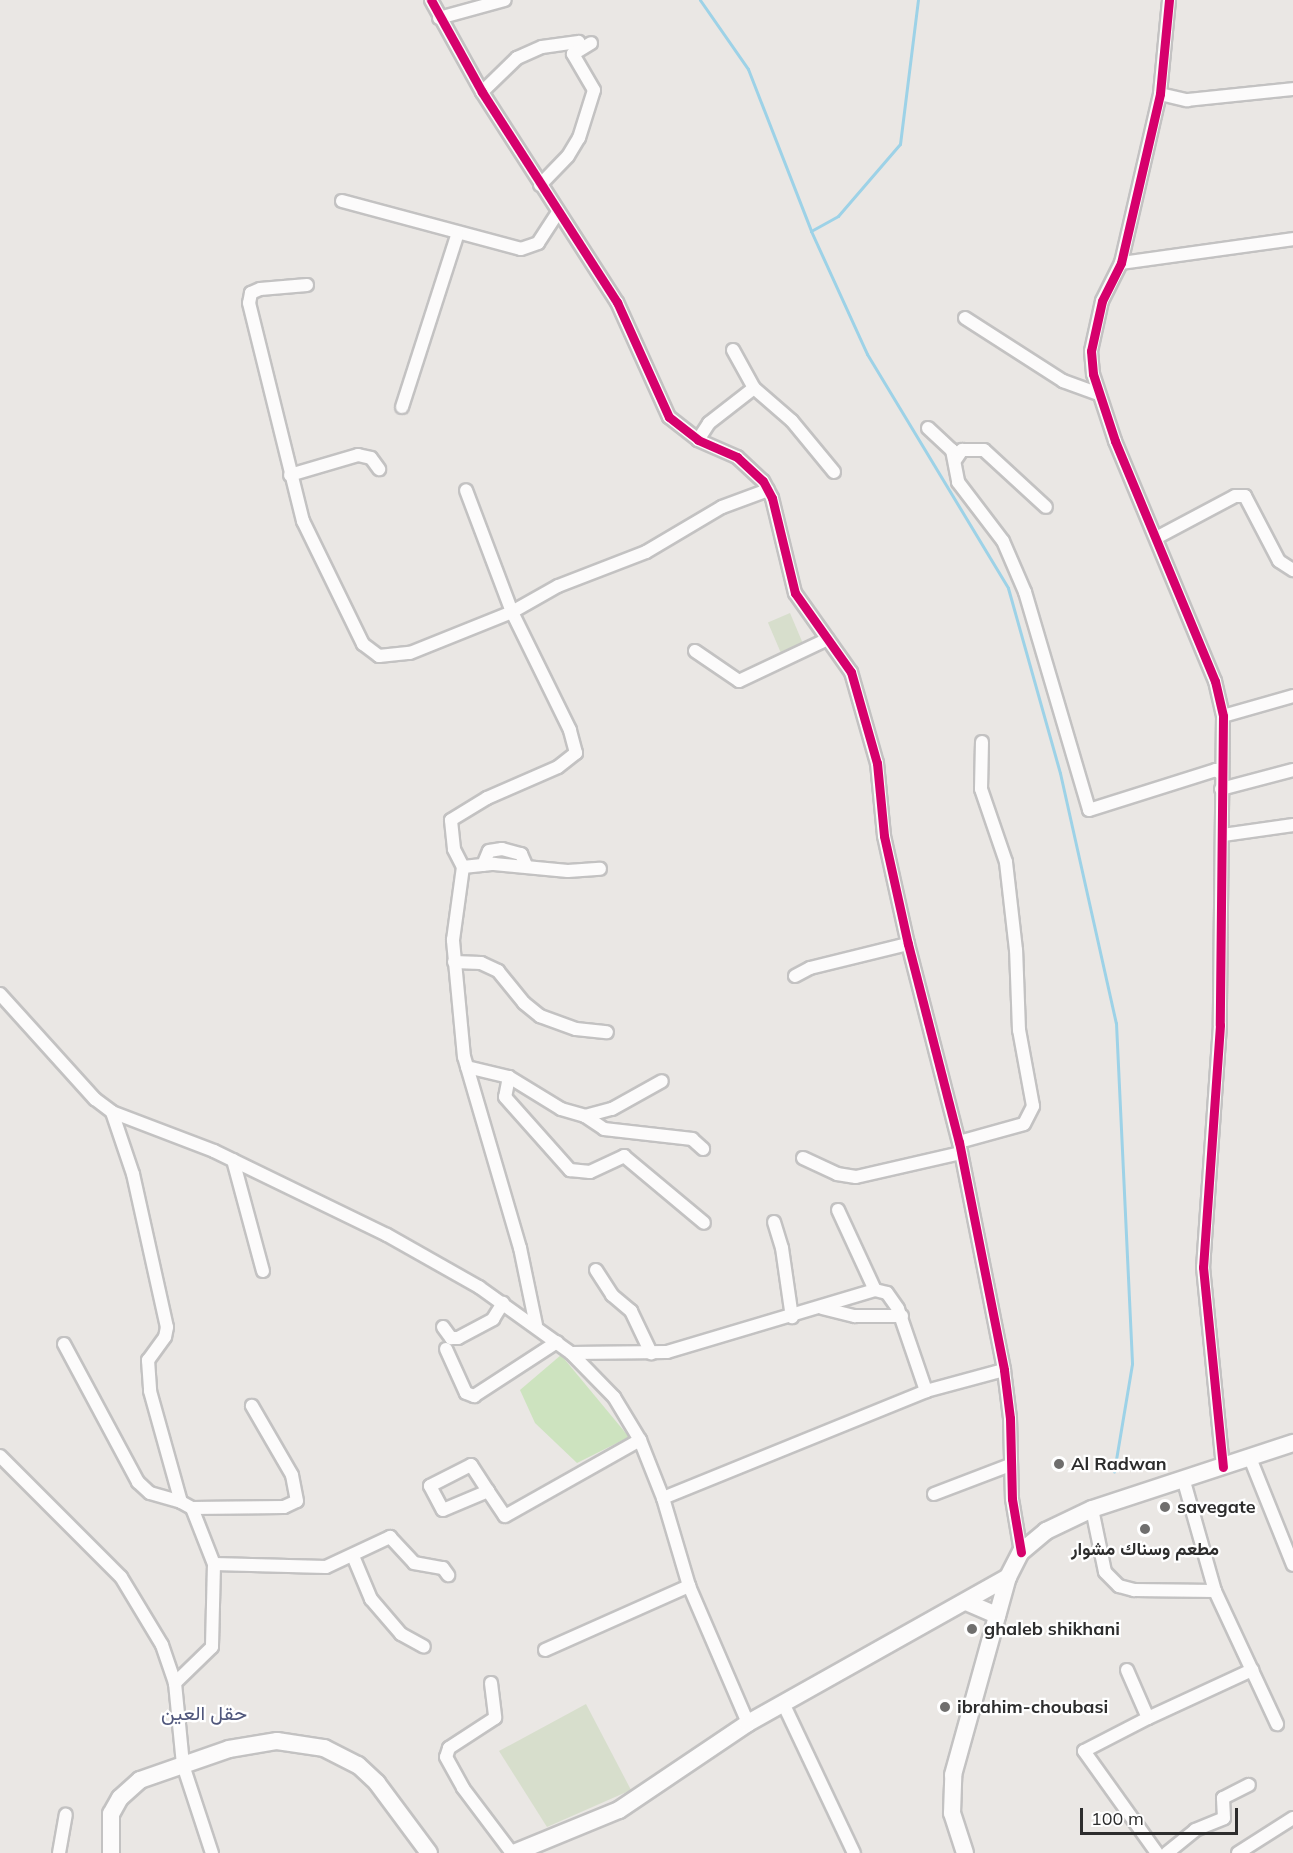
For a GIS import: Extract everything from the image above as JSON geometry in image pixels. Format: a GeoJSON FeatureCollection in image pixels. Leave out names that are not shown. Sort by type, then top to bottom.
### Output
{"type":"FeatureCollection","features":[{"type":"Feature","properties":{"kind":"street"},"geometry":{"type":"LineString","coordinates":[[430,0],[482,92],[634,333],[669,417],[698,440],[737,457],[752,469],[768,490],[795,593],[851,672],[877,763],[884,836],[908,944],[960,1148],[1004,1370],[1010,1418],[1010,1465],[1021,1552]]}},
{"type":"Feature","properties":{"kind":"street"},"geometry":{"type":"LineString","coordinates":[[439,18],[505,0]]}},
{"type":"Feature","properties":{"kind":"street"},"geometry":{"type":"LineString","coordinates":[[1169,0],[1160,94],[1121,263],[1102,301],[1091,351],[1099,393],[1215,681],[1223,716],[1220,1025],[1203,1268],[1223,1467]]}},
{"type":"Feature","properties":{"kind":"street"},"geometry":{"type":"LineString","coordinates":[[482,92],[518,58],[542,47],[585,43],[573,54],[594,90],[579,138],[568,156],[540,185]]}},
{"type":"Feature","properties":{"kind":"street"},"geometry":{"type":"LineString","coordinates":[[1160,94],[1187,100],[1293,89]]}},
{"type":"Feature","properties":{"kind":"street"},"geometry":{"type":"LineString","coordinates":[[342,201],[508,247],[531,248],[547,232],[558,212]]}},
{"type":"Feature","properties":{"kind":"street"},"geometry":{"type":"LineString","coordinates":[[402,407],[458,233]]}},
{"type":"Feature","properties":{"kind":"street"},"geometry":{"type":"LineString","coordinates":[[1121,263],[1293,239]]}},
{"type":"Feature","properties":{"kind":"street"},"geometry":{"type":"LineString","coordinates":[[307,285],[266,287],[250,295],[290,475],[303,521],[330,583],[363,644],[379,656],[410,653],[512,612],[558,586],[646,552],[722,507],[768,490]]}},
{"type":"Feature","properties":{"kind":"street"},"geometry":{"type":"LineString","coordinates":[[965,318],[1063,381],[1099,393]]}},
{"type":"Feature","properties":{"kind":"street"},"geometry":{"type":"LineString","coordinates":[[733,350],[754,388],[792,421],[834,472]]}},
{"type":"Feature","properties":{"kind":"street"},"geometry":{"type":"LineString","coordinates":[[698,440],[709,423],[754,388]]}},
{"type":"Feature","properties":{"kind":"street"},"geometry":{"type":"LineString","coordinates":[[928,428],[952,450],[956,459],[958,482],[1003,541],[1025,592],[1089,810],[1216,770],[1222,774]]}},
{"type":"Feature","properties":{"kind":"street"},"geometry":{"type":"LineString","coordinates":[[956,459],[962,450],[984,450],[1046,507]]}},
{"type":"Feature","properties":{"kind":"street"},"geometry":{"type":"LineString","coordinates":[[290,475],[358,455],[371,458],[379,469]]}},
{"type":"Feature","properties":{"kind":"street"},"geometry":{"type":"LineString","coordinates":[[466,490],[512,612],[570,730],[576,753],[558,767],[508,788],[451,820],[454,849],[463,867],[453,940],[467,1067],[520,1248],[536,1326]]}},
{"type":"Feature","properties":{"kind":"street"},"geometry":{"type":"LineString","coordinates":[[1156,538],[1235,496],[1245,496],[1279,561],[1293,570]]}},
{"type":"Feature","properties":{"kind":"street"},"geometry":{"type":"LineString","coordinates":[[695,651],[739,681],[828,639]]}},
{"type":"Feature","properties":{"kind":"street"},"geometry":{"type":"LineString","coordinates":[[1223,716],[1293,696]]}},
{"type":"Feature","properties":{"kind":"street"},"geometry":{"type":"LineString","coordinates":[[803,1158],[837,1174],[856,1177],[960,1148],[1024,1124],[1033,1106],[1019,1030],[1016,950],[1006,862],[981,789],[982,742]]}},
{"type":"Feature","properties":{"kind":"street"},"geometry":{"type":"LineString","coordinates":[[1221,789],[1293,770]]}},
{"type":"Feature","properties":{"kind":"street"},"geometry":{"type":"LineString","coordinates":[[1223,836],[1293,825]]}},
{"type":"Feature","properties":{"kind":"street"},"geometry":{"type":"LineString","coordinates":[[463,867],[526,865],[568,871],[600,870]]}},
{"type":"Feature","properties":{"kind":"street"},"geometry":{"type":"LineString","coordinates":[[795,976],[810,968],[908,944]]}},
{"type":"Feature","properties":{"kind":"street"},"geometry":{"type":"LineString","coordinates":[[454,962],[481,963],[498,970],[524,1003],[549,1020],[607,1032]]}},
{"type":"Feature","properties":{"kind":"street"},"geometry":{"type":"LineString","coordinates":[[0,994],[5,1006],[95,1100],[112,1112],[233,1160],[387,1235],[502,1303],[571,1353],[614,1397],[640,1440],[663,1498],[689,1586],[748,1723]]}},
{"type":"Feature","properties":{"kind":"street"},"geometry":{"type":"LineString","coordinates":[[467,1067],[509,1077],[561,1109],[585,1116],[604,1130],[692,1139],[703,1149]]}},
{"type":"Feature","properties":{"kind":"street"},"geometry":{"type":"LineString","coordinates":[[509,1077],[505,1097],[570,1170],[590,1172],[624,1156],[704,1223]]}},
{"type":"Feature","properties":{"kind":"street"},"geometry":{"type":"LineString","coordinates":[[585,1116],[612,1110],[662,1082]]}},
{"type":"Feature","properties":{"kind":"street"},"geometry":{"type":"LineString","coordinates":[[112,1112],[133,1174],[166,1322],[165,1337],[151,1353],[147,1366],[150,1391],[187,1505],[214,1564],[212,1647],[175,1683]]}},
{"type":"Feature","properties":{"kind":"street"},"geometry":{"type":"LineString","coordinates":[[233,1160],[263,1271]]}},
{"type":"Feature","properties":{"kind":"street"},"geometry":{"type":"LineString","coordinates":[[838,1210],[875,1290]]}},
{"type":"Feature","properties":{"kind":"street"},"geometry":{"type":"LineString","coordinates":[[774,1222],[782,1248],[792,1317]]}},
{"type":"Feature","properties":{"kind":"street"},"geometry":{"type":"LineString","coordinates":[[596,1270],[612,1295],[631,1311],[651,1353]]}},
{"type":"Feature","properties":{"kind":"street"},"geometry":{"type":"LineString","coordinates":[[571,1353],[651,1353],[686,1348],[875,1290],[887,1293],[902,1316],[926,1391]]}},
{"type":"Feature","properties":{"kind":"street"},"geometry":{"type":"LineString","coordinates":[[443,1327],[451,1338],[458,1338],[494,1319],[502,1303]]}},
{"type":"Feature","properties":{"kind":"street"},"geometry":{"type":"LineString","coordinates":[[821,1308],[855,1316],[902,1316]]}},
{"type":"Feature","properties":{"kind":"street"},"geometry":{"type":"LineString","coordinates":[[446,1349],[466,1393],[474,1396],[557,1342]]}},
{"type":"Feature","properties":{"kind":"street"},"geometry":{"type":"LineString","coordinates":[[64,1344],[138,1482],[150,1493],[187,1505],[284,1508],[297,1501],[292,1475],[252,1406]]}},
{"type":"Feature","properties":{"kind":"street"},"geometry":{"type":"LineString","coordinates":[[663,1498],[926,1391],[1004,1370]]}},
{"type":"Feature","properties":{"kind":"street"},"geometry":{"type":"LineString","coordinates":[[488,1491],[443,1510],[430,1486],[471,1465],[488,1491],[502,1515],[507,1515],[640,1440]]}},
{"type":"Feature","properties":{"kind":"street"},"geometry":{"type":"LineString","coordinates":[[965,1853],[952,1813],[952,1783],[1008,1577],[1021,1552],[1046,1531],[1092,1509],[1293,1443]]}},
{"type":"Feature","properties":{"kind":"street"},"geometry":{"type":"LineString","coordinates":[[0,1456],[120,1577],[162,1645],[175,1683],[183,1765],[212,1853]]}},
{"type":"Feature","properties":{"kind":"street"},"geometry":{"type":"LineString","coordinates":[[1250,1458],[1293,1565]]}},
{"type":"Feature","properties":{"kind":"street"},"geometry":{"type":"LineString","coordinates":[[934,1494],[1010,1465]]}},
{"type":"Feature","properties":{"kind":"street"},"geometry":{"type":"LineString","coordinates":[[1183,1478],[1215,1591],[1276,1724]]}},
{"type":"Feature","properties":{"kind":"street"},"geometry":{"type":"LineString","coordinates":[[1092,1509],[1105,1572],[1119,1586],[1134,1590],[1215,1591]]}},
{"type":"Feature","properties":{"kind":"street"},"geometry":{"type":"LineString","coordinates":[[214,1564],[312,1568],[336,1564],[390,1537],[414,1563],[443,1568],[448,1575]]}},
{"type":"Feature","properties":{"kind":"street"},"geometry":{"type":"LineString","coordinates":[[353,1556],[371,1599],[401,1634],[424,1647]]}},
{"type":"Feature","properties":{"kind":"street"},"geometry":{"type":"LineString","coordinates":[[491,1683],[495,1718],[446,1754],[463,1788],[513,1853],[619,1810],[748,1723],[1008,1577]]}},
{"type":"Feature","properties":{"kind":"street"},"geometry":{"type":"LineString","coordinates":[[545,1650],[689,1586]]}},
{"type":"Feature","properties":{"kind":"street"},"geometry":{"type":"LineString","coordinates":[[966,1602],[997,1615]]}},
{"type":"Feature","properties":{"kind":"street"},"geometry":{"type":"LineString","coordinates":[[1127,1670],[1148,1718]]}},
{"type":"Feature","properties":{"kind":"street"},"geometry":{"type":"LineString","coordinates":[[1157,1853],[1084,1751],[1148,1718],[1252,1670]]}},
{"type":"Feature","properties":{"kind":"street"},"geometry":{"type":"LineString","coordinates":[[783,1703],[854,1853]]}},
{"type":"Feature","properties":{"kind":"street"},"geometry":{"type":"LineString","coordinates":[[111,1853],[111,1814],[120,1798],[140,1780],[229,1749],[277,1741],[324,1748],[358,1765],[377,1782],[429,1853]]}},
{"type":"Feature","properties":{"kind":"street"},"geometry":{"type":"LineString","coordinates":[[1167,1853],[1195,1830],[1224,1818],[1223,1798],[1249,1785]]}},
{"type":"Feature","properties":{"kind":"street"},"geometry":{"type":"LineString","coordinates":[[59,1853],[66,1815]]}},
{"type":"Feature","properties":{"kind":"street"},"geometry":{"type":"LineString","coordinates":[[1238,1853],[1293,1818]]}},
{"type":"Feature","properties":{"kind":"green space"},"geometry":{"type":"Polygon","coordinates":[[[790,613],[805,648],[783,657],[768,622],[790,613]]]}},
{"type":"Feature","properties":{"kind":"green space"},"geometry":{"type":"Polygon","coordinates":[[[561,1355],[629,1437],[577,1463],[535,1423],[520,1390],[561,1355]]]}},
{"type":"Feature","properties":{"kind":"green space"},"geometry":{"type":"Polygon","coordinates":[[[586,1704],[631,1790],[547,1827],[499,1751],[586,1704]]]}},
{"type":"Feature","properties":{"kind":"waterway"},"geometry":{"type":"LineString","coordinates":[[700,0],[748,69],[811,231],[867,354],[1008,588],[1060,773],[1116,1023],[1132,1364],[1114,1471]]}},
{"type":"Feature","properties":{"kind":"waterway"},"geometry":{"type":"LineString","coordinates":[[811,231],[838,216],[900,144],[918,0]]}},
{"type":"Feature","properties":{"kind":"cycle path"},"geometry":{"type":"LineString","coordinates":[[431,0],[482,92],[617,302],[669,417],[698,440],[737,457],[763,481],[772,498],[795,593],[851,672],[877,763],[884,836],[908,944],[959,1142],[1004,1370],[1010,1418],[1012,1499],[1021,1552]]}},
{"type":"Feature","properties":{"kind":"cycle path"},"geometry":{"type":"LineString","coordinates":[[1169,0],[1160,94],[1121,263],[1102,301],[1091,351],[1093,374],[1115,441],[1215,681],[1223,716],[1220,1025],[1203,1267],[1223,1467]]}},
{"type":"Feature","properties":{"kind":"place","name":"Al Radwan"},"geometry":{"type":"Point","coordinates":[1059,1464]}},
{"type":"Feature","properties":{"kind":"place","name":"savegate"},"geometry":{"type":"Point","coordinates":[1165,1507]}},
{"type":"Feature","properties":{"kind":"place","name":"مطعم وسناك مشوار"},"geometry":{"type":"Point","coordinates":[1145,1529]}},
{"type":"Feature","properties":{"kind":"place","name":"ghaleb shikhani"},"geometry":{"type":"Point","coordinates":[972,1629]}},
{"type":"Feature","properties":{"kind":"place","name":"ibrahim-choubasi"},"geometry":{"type":"Point","coordinates":[945,1707]}},
{"type":"Feature","properties":{"kind":"district","name":"حقل العين"},"geometry":{"type":"Point","coordinates":[204,1712]}}]}
